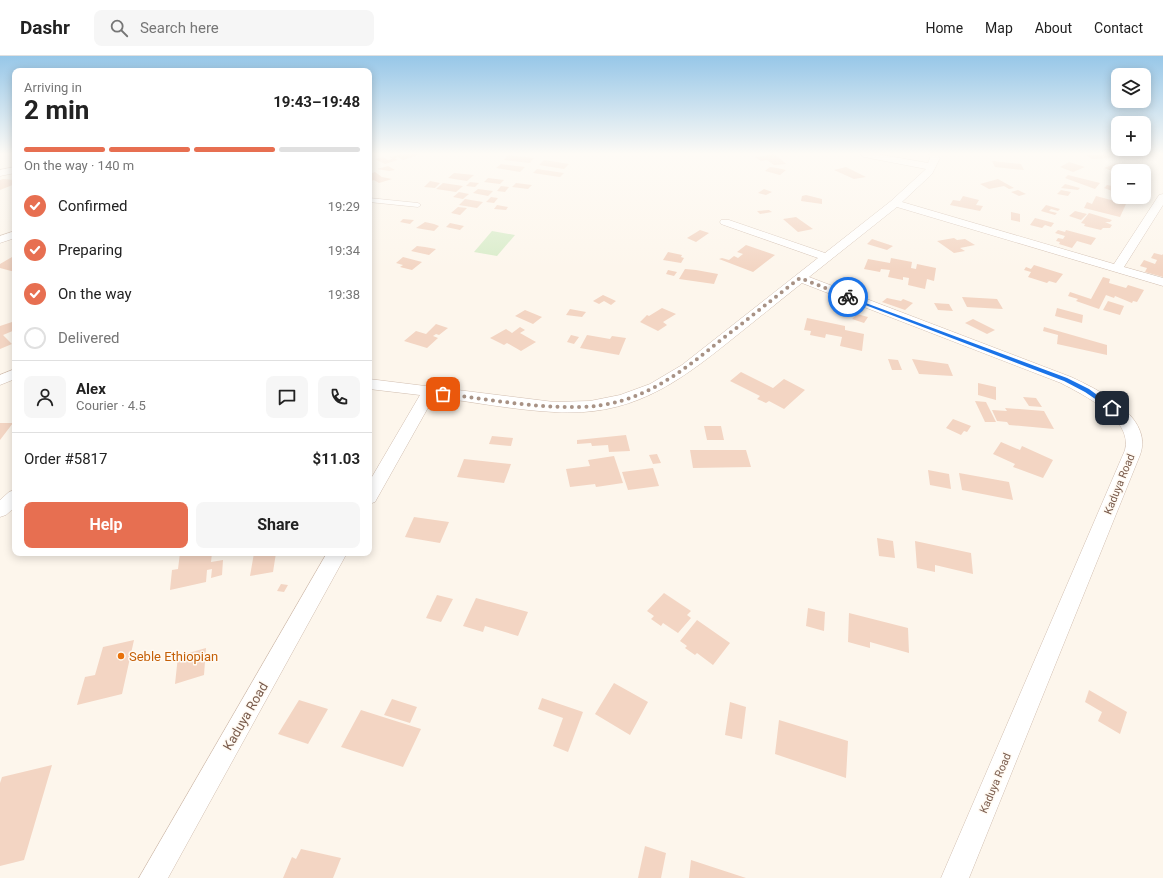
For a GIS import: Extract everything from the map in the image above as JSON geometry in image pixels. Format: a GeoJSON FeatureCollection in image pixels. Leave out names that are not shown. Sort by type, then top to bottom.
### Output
{"type":"FeatureCollection","features":[{"type":"Feature","properties":{"kind":"street"},"geometry":{"type":"LineString","coordinates":[[372,384],[554,407],[580,407],[624,400],[660,386],[674,377],[906,192]]}},
{"type":"Feature","properties":{"kind":"street"},"geometry":{"type":"LineString","coordinates":[[1117,269],[1162,199]]}},
{"type":"Feature","properties":{"kind":"street"},"geometry":{"type":"LineString","coordinates":[[895,202],[1163,282]]}},
{"type":"Feature","properties":{"kind":"street"},"geometry":{"type":"LineString","coordinates":[[725,222],[825,257]]}},
{"type":"Feature","properties":{"kind":"street"},"geometry":{"type":"LineString","coordinates":[[0,240],[12,235]]}},
{"type":"Feature","properties":{"kind":"street","name":"Kaduya Road"},"geometry":{"type":"LineString","coordinates":[[800,278],[1066,380],[1087,391],[1120,414],[1130,426],[1135,439],[1129,461],[955,878]]}},
{"type":"Feature","properties":{"kind":"street"},"geometry":{"type":"LineString","coordinates":[[0,380],[12,375]]}},
{"type":"Feature","properties":{"kind":"street"},"geometry":{"type":"LineString","coordinates":[[372,493],[429,392]]}},
{"type":"Feature","properties":{"kind":"street"},"geometry":{"type":"LineString","coordinates":[[0,510],[12,500]]}},
{"type":"Feature","properties":{"kind":"street","name":"Kaduya Road"},"geometry":{"type":"LineString","coordinates":[[153,878],[335,556]]}},
{"type":"Feature","properties":{"kind":"lane"},"geometry":{"type":"LineString","coordinates":[[372,200],[418,205]]}},
{"type":"Feature","properties":{"kind":"green space"},"geometry":{"type":"Polygon","coordinates":[[[492,231],[515,235],[497,256],[474,252],[492,231]]]}},
{"type":"Feature","properties":{"kind":"building"},"geometry":{"type":"Polygon","coordinates":[[[459,192],[469,194],[463,199],[453,197],[459,192]]]}},
{"type":"Feature","properties":{"kind":"building"},"geometry":{"type":"Polygon","coordinates":[[[474,192],[492,192],[488,196],[474,192]]]}},
{"type":"Feature","properties":{"kind":"building"},"geometry":{"type":"Polygon","coordinates":[[[759,192],[771,192],[766,195],[759,192]]]}},
{"type":"Feature","properties":{"kind":"building"},"geometry":{"type":"Polygon","coordinates":[[[1012,192],[1023,192],[1026,194],[1019,196],[1012,192]]]}},
{"type":"Feature","properties":{"kind":"building"},"geometry":{"type":"Polygon","coordinates":[[[1059,192],[1071,192],[1068,196],[1057,194],[1059,192]]]}},
{"type":"Feature","properties":{"kind":"building"},"geometry":{"type":"Polygon","coordinates":[[[806,195],[822,199],[822,204],[801,201],[802,196],[806,195]]]}},
{"type":"Feature","properties":{"kind":"building"},"geometry":{"type":"Polygon","coordinates":[[[963,196],[979,200],[976,205],[983,206],[980,211],[950,205],[953,200],[960,201],[963,196]]]}},
{"type":"Feature","properties":{"kind":"building"},"geometry":{"type":"Polygon","coordinates":[[[1096,196],[1111,200],[1111,204],[1126,204],[1120,217],[1084,208],[1087,202],[1092,204],[1096,196]]]}},
{"type":"Feature","properties":{"kind":"building"},"geometry":{"type":"Polygon","coordinates":[[[491,197],[498,198],[494,203],[486,202],[491,197]]]}},
{"type":"Feature","properties":{"kind":"building"},"geometry":{"type":"Polygon","coordinates":[[[465,199],[483,202],[477,208],[459,205],[465,199]]]}},
{"type":"Feature","properties":{"kind":"building"},"geometry":{"type":"Polygon","coordinates":[[[497,205],[508,207],[506,210],[494,209],[497,205]]]}},
{"type":"Feature","properties":{"kind":"building"},"geometry":{"type":"Polygon","coordinates":[[[1046,205],[1060,209],[1058,211],[1051,209],[1049,211],[1057,213],[1055,215],[1041,211],[1046,205]]]}},
{"type":"Feature","properties":{"kind":"building"},"geometry":{"type":"Polygon","coordinates":[[[458,207],[467,208],[460,215],[451,213],[458,207]]]}},
{"type":"Feature","properties":{"kind":"building"},"geometry":{"type":"Polygon","coordinates":[[[769,210],[772,212],[760,214],[757,211],[769,210]]]}},
{"type":"Feature","properties":{"kind":"building"},"geometry":{"type":"Polygon","coordinates":[[[1075,211],[1087,214],[1081,220],[1069,216],[1075,211]]]}},
{"type":"Feature","properties":{"kind":"building"},"geometry":{"type":"Polygon","coordinates":[[[1011,212],[1020,214],[1020,222],[1011,220],[1011,212]]]}},
{"type":"Feature","properties":{"kind":"building"},"geometry":{"type":"Polygon","coordinates":[[[1089,213],[1112,220],[1110,222],[1105,222],[1112,225],[1110,228],[1103,228],[1101,230],[1084,226],[1085,224],[1081,223],[1089,213]]]}},
{"type":"Feature","properties":{"kind":"building"},"geometry":{"type":"Polygon","coordinates":[[[796,217],[813,229],[798,232],[783,219],[796,217]]]}},
{"type":"Feature","properties":{"kind":"building"},"geometry":{"type":"Polygon","coordinates":[[[1035,218],[1054,223],[1051,227],[1045,225],[1042,228],[1030,225],[1035,218]]]}},
{"type":"Feature","properties":{"kind":"building"},"geometry":{"type":"Polygon","coordinates":[[[403,219],[414,220],[410,224],[400,222],[403,219]]]}},
{"type":"Feature","properties":{"kind":"building"},"geometry":{"type":"Polygon","coordinates":[[[425,222],[439,226],[434,231],[416,228],[425,222]]]}},
{"type":"Feature","properties":{"kind":"building"},"geometry":{"type":"Polygon","coordinates":[[[450,223],[464,226],[460,230],[446,227],[450,223]]]}},
{"type":"Feature","properties":{"kind":"building"},"geometry":{"type":"Polygon","coordinates":[[[700,230],[709,233],[696,242],[687,238],[700,230]]]}},
{"type":"Feature","properties":{"kind":"building"},"geometry":{"type":"Polygon","coordinates":[[[1058,230],[1065,232],[1066,230],[1096,238],[1091,245],[1077,241],[1072,248],[1059,244],[1060,242],[1056,241],[1058,238],[1063,239],[1065,236],[1055,233],[1058,230]]]}},
{"type":"Feature","properties":{"kind":"building"},"geometry":{"type":"Polygon","coordinates":[[[954,238],[957,240],[965,239],[975,245],[960,248],[965,251],[954,253],[937,241],[954,238]]]}},
{"type":"Feature","properties":{"kind":"building"},"geometry":{"type":"Polygon","coordinates":[[[872,239],[893,246],[887,250],[867,244],[872,239]]]}},
{"type":"Feature","properties":{"kind":"building"},"geometry":{"type":"Polygon","coordinates":[[[746,245],[775,255],[753,272],[719,259],[722,258],[729,260],[734,256],[738,258],[743,254],[737,252],[746,245]]]}},
{"type":"Feature","properties":{"kind":"building"},"geometry":{"type":"Polygon","coordinates":[[[417,246],[436,249],[429,255],[411,251],[417,246]]]}},
{"type":"Feature","properties":{"kind":"building"},"geometry":{"type":"Polygon","coordinates":[[[668,252],[682,255],[681,257],[684,258],[681,263],[663,260],[668,252]]]}},
{"type":"Feature","properties":{"kind":"building"},"geometry":{"type":"Polygon","coordinates":[[[1154,253],[1163,254],[1163,277],[1145,272],[1147,268],[1140,266],[1144,260],[1155,264],[1157,260],[1151,258],[1154,253]]]}},
{"type":"Feature","properties":{"kind":"building"},"geometry":{"type":"Polygon","coordinates":[[[12,257],[12,271],[0,268],[0,264],[12,257]]]}},
{"type":"Feature","properties":{"kind":"building"},"geometry":{"type":"Polygon","coordinates":[[[403,257],[422,262],[412,270],[400,267],[403,265],[396,263],[403,257]]]}},
{"type":"Feature","properties":{"kind":"building"},"geometry":{"type":"Polygon","coordinates":[[[891,258],[912,262],[911,268],[916,269],[917,264],[936,268],[934,281],[927,279],[925,289],[908,285],[909,278],[903,277],[903,280],[888,277],[890,270],[881,269],[880,272],[864,269],[868,259],[890,263],[891,258]]]}},
{"type":"Feature","properties":{"kind":"building"},"geometry":{"type":"Polygon","coordinates":[[[1034,265],[1063,274],[1056,283],[1049,281],[1047,283],[1028,277],[1031,272],[1024,270],[1026,267],[1031,269],[1034,265]]]}},
{"type":"Feature","properties":{"kind":"building"},"geometry":{"type":"Polygon","coordinates":[[[685,269],[718,274],[714,284],[679,279],[685,269]]]}},
{"type":"Feature","properties":{"kind":"building"},"geometry":{"type":"Polygon","coordinates":[[[668,270],[677,272],[674,276],[666,274],[668,270]]]}},
{"type":"Feature","properties":{"kind":"building"},"geometry":{"type":"Polygon","coordinates":[[[1103,277],[1110,279],[1109,283],[1126,288],[1128,285],[1144,290],[1137,302],[1133,301],[1132,303],[1115,296],[1114,298],[1106,295],[1099,309],[1076,301],[1078,299],[1068,296],[1070,292],[1091,299],[1103,277]]]}},
{"type":"Feature","properties":{"kind":"building"},"geometry":{"type":"Polygon","coordinates":[[[603,295],[616,301],[611,305],[604,301],[599,304],[593,301],[603,295]]]}},
{"type":"Feature","properties":{"kind":"building"},"geometry":{"type":"Polygon","coordinates":[[[962,297],[997,299],[1003,309],[967,307],[962,297]]]}},
{"type":"Feature","properties":{"kind":"building"},"geometry":{"type":"Polygon","coordinates":[[[887,298],[901,301],[903,299],[913,303],[905,310],[882,302],[887,298]]]}},
{"type":"Feature","properties":{"kind":"building"},"geometry":{"type":"Polygon","coordinates":[[[1108,301],[1124,306],[1120,315],[1103,310],[1108,301]]]}},
{"type":"Feature","properties":{"kind":"building"},"geometry":{"type":"Polygon","coordinates":[[[934,303],[949,304],[953,311],[938,310],[934,303]]]}},
{"type":"Feature","properties":{"kind":"building"},"geometry":{"type":"Polygon","coordinates":[[[662,308],[676,314],[663,322],[667,325],[658,331],[640,322],[647,315],[649,316],[662,308]]]}},
{"type":"Feature","properties":{"kind":"building"},"geometry":{"type":"Polygon","coordinates":[[[1057,308],[1083,315],[1082,323],[1055,316],[1057,308]]]}},
{"type":"Feature","properties":{"kind":"building"},"geometry":{"type":"Polygon","coordinates":[[[570,309],[586,312],[582,317],[566,315],[570,309]]]}},
{"type":"Feature","properties":{"kind":"building"},"geometry":{"type":"Polygon","coordinates":[[[525,310],[542,317],[533,324],[515,316],[525,310]]]}},
{"type":"Feature","properties":{"kind":"building"},"geometry":{"type":"Polygon","coordinates":[[[857,314],[868,317],[864,323],[852,319],[857,314]]]}},
{"type":"Feature","properties":{"kind":"building"},"geometry":{"type":"Polygon","coordinates":[[[807,318],[845,326],[845,330],[864,334],[862,351],[840,346],[842,337],[826,334],[825,338],[810,335],[811,331],[804,330],[807,318]]]}},
{"type":"Feature","properties":{"kind":"building"},"geometry":{"type":"Polygon","coordinates":[[[973,319],[995,330],[987,334],[965,323],[973,319]]]}},
{"type":"Feature","properties":{"kind":"building"},"geometry":{"type":"Polygon","coordinates":[[[12,322],[12,331],[3,335],[12,344],[0,349],[0,326],[12,322]]]}},
{"type":"Feature","properties":{"kind":"building"},"geometry":{"type":"Polygon","coordinates":[[[436,324],[448,328],[439,335],[436,334],[433,336],[438,338],[427,348],[404,341],[416,331],[426,334],[436,324]]]}},
{"type":"Feature","properties":{"kind":"building"},"geometry":{"type":"Polygon","coordinates":[[[520,327],[525,330],[520,333],[536,342],[521,351],[507,343],[504,345],[490,338],[506,329],[512,333],[520,327]]]}},
{"type":"Feature","properties":{"kind":"building"},"geometry":{"type":"Polygon","coordinates":[[[1044,327],[1107,345],[1107,355],[1057,344],[1058,335],[1043,331],[1044,327]]]}},
{"type":"Feature","properties":{"kind":"building"},"geometry":{"type":"Polygon","coordinates":[[[571,335],[579,337],[574,344],[567,342],[571,335]]]}},
{"type":"Feature","properties":{"kind":"building"},"geometry":{"type":"Polygon","coordinates":[[[587,335],[610,339],[612,336],[626,338],[619,355],[580,348],[587,335]]]}},
{"type":"Feature","properties":{"kind":"building"},"geometry":{"type":"Polygon","coordinates":[[[888,359],[898,360],[902,370],[892,370],[888,359]]]}},
{"type":"Feature","properties":{"kind":"building"},"geometry":{"type":"Polygon","coordinates":[[[912,359],[948,364],[953,376],[919,374],[912,359]]]}},
{"type":"Feature","properties":{"kind":"building"},"geometry":{"type":"Polygon","coordinates":[[[741,372],[773,388],[784,379],[805,390],[784,409],[769,401],[766,403],[757,399],[760,396],[730,381],[741,372]]]}},
{"type":"Feature","properties":{"kind":"building"},"geometry":{"type":"Polygon","coordinates":[[[978,383],[996,387],[996,400],[978,395],[978,383]]]}},
{"type":"Feature","properties":{"kind":"building"},"geometry":{"type":"Polygon","coordinates":[[[1023,397],[1036,398],[1042,407],[1029,406],[1023,397]]]}},
{"type":"Feature","properties":{"kind":"building"},"geometry":{"type":"Polygon","coordinates":[[[975,401],[986,402],[996,422],[985,422],[975,401]]]}},
{"type":"Feature","properties":{"kind":"building"},"geometry":{"type":"Polygon","coordinates":[[[1005,408],[1044,411],[1054,429],[1009,425],[1007,422],[997,421],[992,410],[1007,411],[1005,408]]]}},
{"type":"Feature","properties":{"kind":"building"},"geometry":{"type":"Polygon","coordinates":[[[953,419],[971,426],[967,432],[964,431],[961,435],[946,428],[953,419]]]}},
{"type":"Feature","properties":{"kind":"building"},"geometry":{"type":"Polygon","coordinates":[[[0,423],[12,423],[12,424],[0,440],[0,423]]]}},
{"type":"Feature","properties":{"kind":"building"},"geometry":{"type":"Polygon","coordinates":[[[704,426],[721,426],[724,440],[707,440],[704,426]]]}},
{"type":"Feature","properties":{"kind":"building"},"geometry":{"type":"Polygon","coordinates":[[[626,435],[630,451],[609,452],[608,445],[592,446],[591,443],[577,444],[577,440],[626,435]]]}},
{"type":"Feature","properties":{"kind":"building"},"geometry":{"type":"Polygon","coordinates":[[[492,436],[513,438],[511,446],[489,444],[492,436]]]}},
{"type":"Feature","properties":{"kind":"building"},"geometry":{"type":"Polygon","coordinates":[[[1001,442],[1020,450],[1022,446],[1053,460],[1043,478],[1013,467],[1015,464],[993,454],[1001,442]]]}},
{"type":"Feature","properties":{"kind":"building"},"geometry":{"type":"Polygon","coordinates":[[[690,450],[746,450],[751,467],[693,468],[690,450]]]}},
{"type":"Feature","properties":{"kind":"building"},"geometry":{"type":"Polygon","coordinates":[[[657,454],[661,463],[653,464],[649,455],[657,454]]]}},
{"type":"Feature","properties":{"kind":"building"},"geometry":{"type":"Polygon","coordinates":[[[614,456],[623,483],[596,487],[595,484],[570,487],[566,469],[590,466],[588,460],[614,456]]]}},
{"type":"Feature","properties":{"kind":"building"},"geometry":{"type":"Polygon","coordinates":[[[464,459],[511,464],[504,483],[457,477],[464,459]]]}},
{"type":"Feature","properties":{"kind":"building"},"geometry":{"type":"Polygon","coordinates":[[[653,468],[659,486],[628,490],[622,472],[653,468]]]}},
{"type":"Feature","properties":{"kind":"building"},"geometry":{"type":"Polygon","coordinates":[[[928,470],[949,474],[951,489],[930,485],[928,470]]]}},
{"type":"Feature","properties":{"kind":"building"},"geometry":{"type":"Polygon","coordinates":[[[959,473],[1009,482],[1013,500],[962,490],[959,473]]]}},
{"type":"Feature","properties":{"kind":"building"},"geometry":{"type":"Polygon","coordinates":[[[414,517],[449,522],[440,543],[405,537],[414,517]]]}},
{"type":"Feature","properties":{"kind":"building"},"geometry":{"type":"Polygon","coordinates":[[[877,538],[893,541],[895,558],[879,556],[877,538]]]}},
{"type":"Feature","properties":{"kind":"building"},"geometry":{"type":"Polygon","coordinates":[[[915,541],[971,553],[973,574],[935,565],[935,572],[917,568],[915,541]]]}},
{"type":"Feature","properties":{"kind":"building"},"geometry":{"type":"Polygon","coordinates":[[[180,556],[212,556],[211,562],[223,560],[222,575],[211,578],[212,569],[207,570],[206,582],[170,590],[172,570],[178,569],[180,556]]]}},
{"type":"Feature","properties":{"kind":"building"},"geometry":{"type":"Polygon","coordinates":[[[253,556],[276,556],[273,572],[250,576],[253,556]]]}},
{"type":"Feature","properties":{"kind":"building"},"geometry":{"type":"Polygon","coordinates":[[[281,584],[288,585],[284,592],[277,591],[281,584]]]}},
{"type":"Feature","properties":{"kind":"building"},"geometry":{"type":"Polygon","coordinates":[[[664,593],[691,611],[687,615],[691,618],[678,633],[663,623],[661,626],[651,619],[654,616],[647,611],[664,593]]]}},
{"type":"Feature","properties":{"kind":"building"},"geometry":{"type":"Polygon","coordinates":[[[437,595],[453,599],[441,622],[426,618],[437,595]]]}},
{"type":"Feature","properties":{"kind":"building"},"geometry":{"type":"Polygon","coordinates":[[[476,598],[528,612],[518,636],[485,626],[483,632],[463,626],[476,598]]]}},
{"type":"Feature","properties":{"kind":"building"},"geometry":{"type":"Polygon","coordinates":[[[808,608],[825,612],[824,631],[806,626],[808,608]]]}},
{"type":"Feature","properties":{"kind":"building"},"geometry":{"type":"Polygon","coordinates":[[[849,613],[908,628],[909,653],[870,642],[870,648],[848,642],[849,613]]]}},
{"type":"Feature","properties":{"kind":"building"},"geometry":{"type":"Polygon","coordinates":[[[697,620],[730,643],[713,665],[697,653],[695,655],[685,648],[687,646],[680,641],[697,620]]]}},
{"type":"Feature","properties":{"kind":"building"},"geometry":{"type":"Polygon","coordinates":[[[134,640],[122,694],[77,705],[85,677],[95,675],[103,647],[134,640]]]}},
{"type":"Feature","properties":{"kind":"building"},"geometry":{"type":"Polygon","coordinates":[[[206,648],[204,675],[175,684],[178,656],[206,648]]]}},
{"type":"Feature","properties":{"kind":"building"},"geometry":{"type":"Polygon","coordinates":[[[614,683],[648,702],[630,735],[595,714],[614,683]]]}},
{"type":"Feature","properties":{"kind":"building"},"geometry":{"type":"Polygon","coordinates":[[[1089,690],[1127,712],[1120,734],[1098,721],[1102,712],[1085,702],[1089,690]]]}},
{"type":"Feature","properties":{"kind":"building"},"geometry":{"type":"Polygon","coordinates":[[[542,698],[583,712],[568,752],[553,746],[563,718],[538,709],[542,698]]]}},
{"type":"Feature","properties":{"kind":"building"},"geometry":{"type":"Polygon","coordinates":[[[392,699],[417,707],[410,723],[384,715],[392,699]]]}},
{"type":"Feature","properties":{"kind":"building"},"geometry":{"type":"Polygon","coordinates":[[[299,700],[328,709],[308,744],[278,734],[299,700]]]}},
{"type":"Feature","properties":{"kind":"building"},"geometry":{"type":"Polygon","coordinates":[[[730,702],[746,707],[742,739],[725,735],[730,702]]]}},
{"type":"Feature","properties":{"kind":"building"},"geometry":{"type":"Polygon","coordinates":[[[361,710],[421,729],[403,767],[341,747],[361,710]]]}},
{"type":"Feature","properties":{"kind":"building"},"geometry":{"type":"Polygon","coordinates":[[[779,720],[848,741],[846,778],[775,754],[779,720]]]}},
{"type":"Feature","properties":{"kind":"building"},"geometry":{"type":"Polygon","coordinates":[[[52,765],[24,860],[0,866],[0,783],[2,777],[52,765]]]}},
{"type":"Feature","properties":{"kind":"building"},"geometry":{"type":"Polygon","coordinates":[[[645,846],[666,853],[661,878],[638,878],[645,846]]]}},
{"type":"Feature","properties":{"kind":"building"},"geometry":{"type":"Polygon","coordinates":[[[301,849],[341,858],[333,878],[283,878],[292,857],[296,859],[301,849]]]}},
{"type":"Feature","properties":{"kind":"building"},"geometry":{"type":"Polygon","coordinates":[[[691,860],[746,878],[689,878],[691,860]]]}},
{"type":"Feature","properties":{"kind":"way so far"},"geometry":{"type":"LineString","coordinates":[[443,394],[554,407],[580,407],[624,400],[660,386],[687,368],[800,278],[848,297]]}},
{"type":"Feature","properties":{"kind":"place","name":"Seble Ethiopian"},"geometry":{"type":"Point","coordinates":[121,656]}},
{"type":"Feature","properties":{"kind":"route"},"geometry":{"type":"LineString","coordinates":[[848,297],[1066,380],[1087,391],[1112,408]]}}]}
